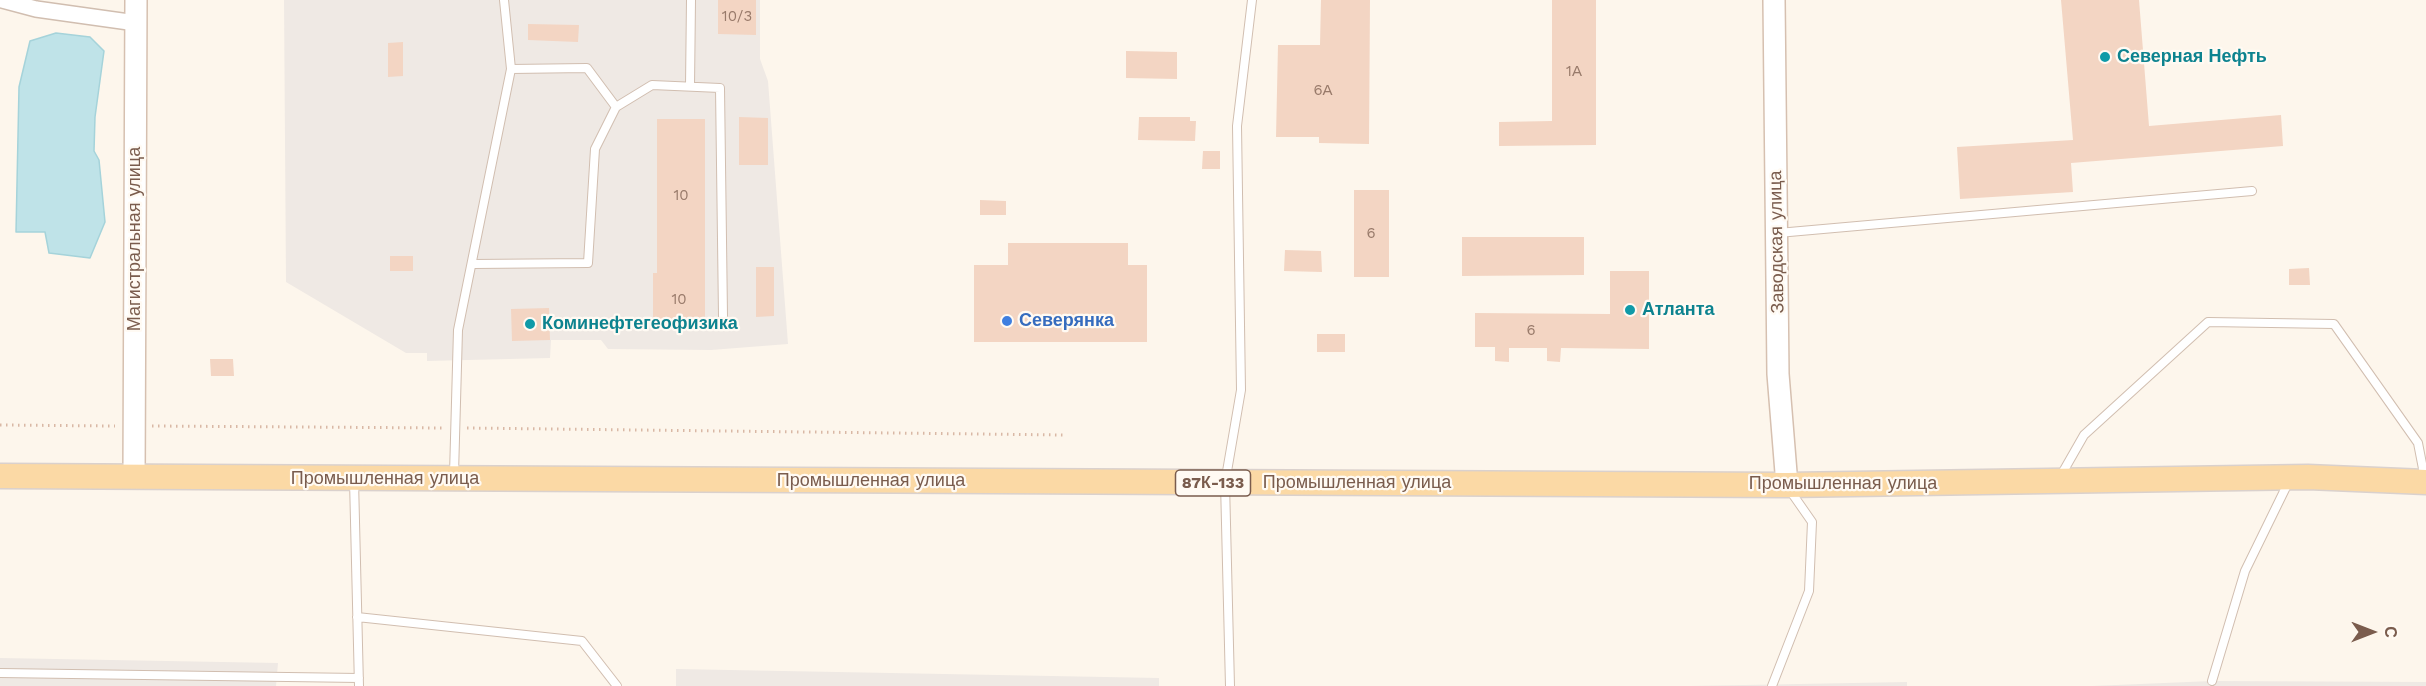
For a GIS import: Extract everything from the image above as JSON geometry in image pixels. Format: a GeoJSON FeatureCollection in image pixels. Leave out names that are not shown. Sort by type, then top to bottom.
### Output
{"type":"FeatureCollection","features":[{"type":"Feature","properties":{"kind":"main road","name":"Промышленная улица"},"geometry":{"type":"LineString","coordinates":[[0,476],[1786,485],[2291,477],[2426,482]]}},
{"type":"Feature","properties":{"kind":"street"},"geometry":{"type":"LineString","coordinates":[[2,0],[36,9],[136,23]]}},
{"type":"Feature","properties":{"kind":"street","name":"Магистральная улица"},"geometry":{"type":"LineString","coordinates":[[135,477],[136,0]]}},
{"type":"Feature","properties":{"kind":"street","name":"Заводская улица"},"geometry":{"type":"LineString","coordinates":[[1774,0],[1779,374],[1786,485]]}},
{"type":"Feature","properties":{"kind":"lane"},"geometry":{"type":"LineString","coordinates":[[453,479],[458,330],[511,69],[504,0]]}},
{"type":"Feature","properties":{"kind":"lane"},"geometry":{"type":"LineString","coordinates":[[690,86],[691,0]]}},
{"type":"Feature","properties":{"kind":"lane"},"geometry":{"type":"LineString","coordinates":[[1230,686],[1225,483],[1241,390],[1237,126],[1252,0]]}},
{"type":"Feature","properties":{"kind":"lane"},"geometry":{"type":"LineString","coordinates":[[511,69],[587,69],[616,107]]}},
{"type":"Feature","properties":{"kind":"lane"},"geometry":{"type":"LineString","coordinates":[[473,264],[588,263],[596,149],[616,107],[652,85],[720,88],[723,316]]}},
{"type":"Feature","properties":{"kind":"lane"},"geometry":{"type":"LineString","coordinates":[[1776,234],[2252,191]]}},
{"type":"Feature","properties":{"kind":"lane"},"geometry":{"type":"LineString","coordinates":[[2058,481],[2084,435],[2208,322],[2334,324],[2418,442],[2426,482]]}},
{"type":"Feature","properties":{"kind":"lane"},"geometry":{"type":"LineString","coordinates":[[2212,681],[2245,572],[2291,477]]}},
{"type":"Feature","properties":{"kind":"lane"},"geometry":{"type":"LineString","coordinates":[[0,673],[359,682],[354,478]]}},
{"type":"Feature","properties":{"kind":"lane"},"geometry":{"type":"LineString","coordinates":[[1772,686],[1809,591],[1812,522],[1786,485]]}},
{"type":"Feature","properties":{"kind":"lane"},"geometry":{"type":"LineString","coordinates":[[357,617],[582,641],[617,686]]}},
{"type":"Feature","properties":{"kind":"path"},"geometry":{"type":"LineString","coordinates":[[0,425],[1063,435]]}},
{"type":"Feature","properties":{"kind":"shaded area"},"geometry":{"type":"Polygon","coordinates":[[[284,0],[760,0],[760,59],[768,81],[788,344],[711,350],[608,349],[601,340],[551,340],[550,358],[427,361],[427,353],[406,353],[286,282],[284,0]]]}},
{"type":"Feature","properties":{"kind":"shaded area"},"geometry":{"type":"Polygon","coordinates":[[[0,658],[278,663],[276,686],[0,686],[0,658]]]}},
{"type":"Feature","properties":{"kind":"shaded area"},"geometry":{"type":"Polygon","coordinates":[[[676,669],[1159,678],[1159,686],[676,686],[676,669]]]}},
{"type":"Feature","properties":{"kind":"shaded area"},"geometry":{"type":"Polygon","coordinates":[[[2212,681],[2426,682],[2426,686],[2092,686],[2212,681]]]}},
{"type":"Feature","properties":{"kind":"shaded area"},"geometry":{"type":"Polygon","coordinates":[[[1907,682],[1907,686],[1690,686],[1907,682]]]}},
{"type":"Feature","properties":{"kind":"water"},"geometry":{"type":"Polygon","coordinates":[[[56,33],[90,37],[104,51],[95,117],[94,151],[99,160],[105,222],[90,258],[49,253],[45,232],[16,232],[19,87],[30,41],[56,33]]]}},
{"type":"Feature","properties":{"kind":"building"},"geometry":{"type":"Polygon","coordinates":[[[718,0],[756,0],[756,35],[718,34],[718,0]]]}},
{"type":"Feature","properties":{"kind":"building"},"geometry":{"type":"Polygon","coordinates":[[[1321,0],[1370,0],[1369,144],[1319,143],[1319,137],[1276,137],[1278,45],[1320,45],[1321,0]]]}},
{"type":"Feature","properties":{"kind":"building"},"geometry":{"type":"Polygon","coordinates":[[[1552,0],[1596,0],[1596,145],[1499,146],[1499,122],[1552,121],[1552,0]]]}},
{"type":"Feature","properties":{"kind":"building","name":"Северная Нефть"},"geometry":{"type":"Polygon","coordinates":[[[2061,0],[2139,0],[2149,126],[2281,115],[2283,146],[2071,163],[2073,192],[1960,199],[1957,147],[2073,140],[2061,0]]]}},
{"type":"Feature","properties":{"kind":"building"},"geometry":{"type":"Polygon","coordinates":[[[528,24],[579,25],[578,42],[528,40],[528,24]]]}},
{"type":"Feature","properties":{"kind":"building"},"geometry":{"type":"Polygon","coordinates":[[[403,42],[403,76],[388,77],[388,43],[403,42]]]}},
{"type":"Feature","properties":{"kind":"building"},"geometry":{"type":"Polygon","coordinates":[[[1126,51],[1177,52],[1177,79],[1126,78],[1126,51]]]}},
{"type":"Feature","properties":{"kind":"building"},"geometry":{"type":"Polygon","coordinates":[[[739,117],[768,118],[768,165],[739,165],[739,117]]]}},
{"type":"Feature","properties":{"kind":"building"},"geometry":{"type":"Polygon","coordinates":[[[1139,117],[1190,117],[1190,121],[1196,121],[1195,141],[1138,140],[1139,117]]]}},
{"type":"Feature","properties":{"kind":"building"},"geometry":{"type":"Polygon","coordinates":[[[657,119],[705,119],[705,326],[653,326],[653,273],[657,273],[657,119]]]}},
{"type":"Feature","properties":{"kind":"building"},"geometry":{"type":"Polygon","coordinates":[[[1203,151],[1220,151],[1220,169],[1202,169],[1203,151]]]}},
{"type":"Feature","properties":{"kind":"building"},"geometry":{"type":"Polygon","coordinates":[[[1354,190],[1389,190],[1389,277],[1354,277],[1354,190]]]}},
{"type":"Feature","properties":{"kind":"building"},"geometry":{"type":"Polygon","coordinates":[[[980,200],[1006,201],[1006,215],[980,215],[980,200]]]}},
{"type":"Feature","properties":{"kind":"building"},"geometry":{"type":"Polygon","coordinates":[[[1462,237],[1584,237],[1584,275],[1462,276],[1462,237]]]}},
{"type":"Feature","properties":{"kind":"building"},"geometry":{"type":"Polygon","coordinates":[[[1008,243],[1128,243],[1128,265],[1147,265],[1147,342],[974,342],[974,265],[1008,265],[1008,243]]]}},
{"type":"Feature","properties":{"kind":"building"},"geometry":{"type":"Polygon","coordinates":[[[1285,250],[1321,251],[1322,272],[1284,271],[1285,250]]]}},
{"type":"Feature","properties":{"kind":"building"},"geometry":{"type":"Polygon","coordinates":[[[390,256],[413,256],[413,271],[390,271],[390,256]]]}},
{"type":"Feature","properties":{"kind":"building"},"geometry":{"type":"Polygon","coordinates":[[[756,267],[774,267],[774,316],[756,317],[756,267]]]}},
{"type":"Feature","properties":{"kind":"building"},"geometry":{"type":"Polygon","coordinates":[[[2309,268],[2310,285],[2289,285],[2289,269],[2309,268]]]}},
{"type":"Feature","properties":{"kind":"building"},"geometry":{"type":"Polygon","coordinates":[[[1610,271],[1649,271],[1649,349],[1561,348],[1560,362],[1547,361],[1547,348],[1509,348],[1509,362],[1495,361],[1495,347],[1475,347],[1475,313],[1610,314],[1610,271]]]}},
{"type":"Feature","properties":{"kind":"building","name":"Коминефтегеофизика"},"geometry":{"type":"Polygon","coordinates":[[[549,308],[550,340],[512,341],[511,309],[549,308]]]}},
{"type":"Feature","properties":{"kind":"building"},"geometry":{"type":"Polygon","coordinates":[[[1317,334],[1345,334],[1345,352],[1317,352],[1317,334]]]}},
{"type":"Feature","properties":{"kind":"building"},"geometry":{"type":"Polygon","coordinates":[[[210,359],[233,359],[234,376],[211,376],[210,359]]]}},
{"type":"Feature","properties":{"kind":"place","name":"Северная Нефть"},"geometry":{"type":"Point","coordinates":[2105,57]}},
{"type":"Feature","properties":{"kind":"place","name":"Атланта"},"geometry":{"type":"Point","coordinates":[1630,310]}},
{"type":"Feature","properties":{"kind":"place","name":"Северянка"},"geometry":{"type":"Point","coordinates":[1007,321]}},
{"type":"Feature","properties":{"kind":"place","name":"Коминефтегеофизика"},"geometry":{"type":"Point","coordinates":[530,324]}}]}
